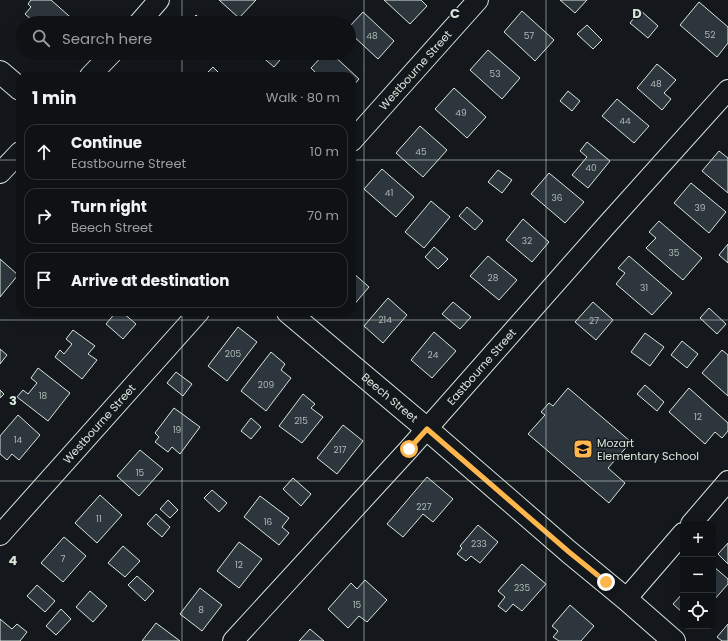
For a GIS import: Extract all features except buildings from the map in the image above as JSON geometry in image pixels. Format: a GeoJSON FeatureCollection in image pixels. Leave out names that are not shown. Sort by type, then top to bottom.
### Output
{"type":"FeatureCollection","features":[{"type":"Feature","properties":{"kind":"street"},"geometry":{"type":"LineString","coordinates":[[145,16],[159,0]]}},
{"type":"Feature","properties":{"kind":"street","name":"Westbourne Street"},"geometry":{"type":"LineString","coordinates":[[356,137],[478,0]]}},
{"type":"Feature","properties":{"kind":"street"},"geometry":{"type":"LineString","coordinates":[[94,72],[105,60]]}},
{"type":"Feature","properties":{"kind":"street"},"geometry":{"type":"LineString","coordinates":[[0,72],[16,86]]}},
{"type":"Feature","properties":{"kind":"street","name":"Eastbourne Street"},"geometry":{"type":"LineString","coordinates":[[233,641],[427,429],[728,90]]}},
{"type":"Feature","properties":{"kind":"street"},"geometry":{"type":"LineString","coordinates":[[0,173],[16,156]]}},
{"type":"Feature","properties":{"kind":"street","name":"Westbourne Street"},"geometry":{"type":"LineString","coordinates":[[0,535],[195,316]]}},
{"type":"Feature","properties":{"kind":"street","name":"Beech Street"},"geometry":{"type":"LineString","coordinates":[[293,316],[674,641]]}},
{"type":"Feature","properties":{"kind":"street"},"geometry":{"type":"LineString","coordinates":[[694,521],[728,481]]}},
{"type":"Feature","properties":{"kind":"street"},"geometry":{"type":"LineString","coordinates":[[626,599],[680,536]]}},
{"type":"Feature","properties":{"kind":"place","name":"Mozart Elementary School"},"geometry":{"type":"Point","coordinates":[583,449]}},
{"type":"Feature","properties":{"kind":"route"},"geometry":{"type":"LineString","coordinates":[[409,449],[427,429],[569,552],[606,582]]}}]}
